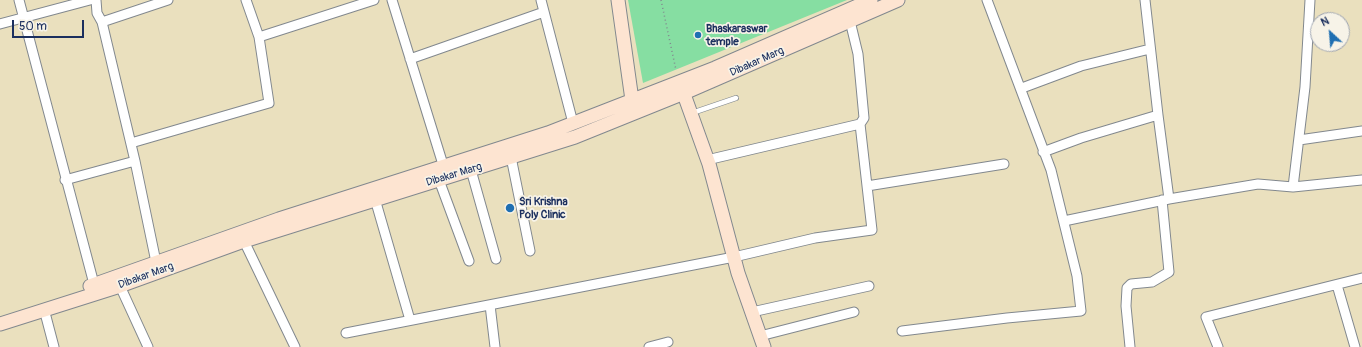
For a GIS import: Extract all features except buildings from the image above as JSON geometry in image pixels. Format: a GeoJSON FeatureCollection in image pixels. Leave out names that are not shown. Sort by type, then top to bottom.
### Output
{"type":"FeatureCollection","features":[{"type":"Feature","properties":{"kind":"main road"},"geometry":{"type":"LineString","coordinates":[[618,0],[632,100]]}},
{"type":"Feature","properties":{"kind":"main road","name":"Dibakar Marg"},"geometry":{"type":"LineString","coordinates":[[0,324],[106,285],[156,262],[279,219],[443,174],[471,170],[576,137],[871,0]]}},
{"type":"Feature","properties":{"kind":"main road","name":"Dibakar Marg"},"geometry":{"type":"LineString","coordinates":[[0,315],[106,285],[375,199],[632,100],[682,88],[850,21],[898,0]]}},
{"type":"Feature","properties":{"kind":"main road"},"geometry":{"type":"LineString","coordinates":[[682,88],[707,160],[734,257],[762,342]]}},
{"type":"Feature","properties":{"kind":"street"},"geometry":{"type":"LineString","coordinates":[[18,0],[65,180],[106,285],[148,347]]}},
{"type":"Feature","properties":{"kind":"street"},"geometry":{"type":"LineString","coordinates":[[0,24],[90,0]]}},
{"type":"Feature","properties":{"kind":"street"},"geometry":{"type":"LineString","coordinates":[[96,0],[97,13],[102,22],[136,161],[156,262]]}},
{"type":"Feature","properties":{"kind":"street"},"geometry":{"type":"LineString","coordinates":[[102,22],[157,2],[168,0]]}},
{"type":"Feature","properties":{"kind":"street"},"geometry":{"type":"LineString","coordinates":[[131,143],[268,102],[259,37],[246,0]]}},
{"type":"Feature","properties":{"kind":"street"},"geometry":{"type":"LineString","coordinates":[[259,37],[374,0]]}},
{"type":"Feature","properties":{"kind":"street"},"geometry":{"type":"LineString","coordinates":[[392,0],[469,261]]}},
{"type":"Feature","properties":{"kind":"street"},"geometry":{"type":"LineString","coordinates":[[541,0],[573,123]]}},
{"type":"Feature","properties":{"kind":"street"},"geometry":{"type":"LineString","coordinates":[[902,331],[1007,318],[1081,311],[1077,276],[1051,170],[1043,152],[1022,88],[987,0]]}},
{"type":"Feature","properties":{"kind":"street"},"geometry":{"type":"LineString","coordinates":[[1130,347],[1126,306],[1127,288],[1131,284],[1152,282],[1169,272],[1166,199],[1145,0]]}},
{"type":"Feature","properties":{"kind":"street"},"geometry":{"type":"LineString","coordinates":[[1293,187],[1305,87],[1310,0]]}},
{"type":"Feature","properties":{"kind":"street"},"geometry":{"type":"LineString","coordinates":[[410,59],[544,12]]}},
{"type":"Feature","properties":{"kind":"street"},"geometry":{"type":"LineString","coordinates":[[346,333],[734,257],[815,238],[872,230],[860,124],[864,118],[858,54],[850,21]]}},
{"type":"Feature","properties":{"kind":"street"},"geometry":{"type":"LineString","coordinates":[[1022,88],[1081,66],[1150,49]]}},
{"type":"Feature","properties":{"kind":"street"},"geometry":{"type":"LineString","coordinates":[[1043,152],[1081,138],[1158,115]]}},
{"type":"Feature","properties":{"kind":"street"},"geometry":{"type":"LineString","coordinates":[[707,160],[860,124]]}},
{"type":"Feature","properties":{"kind":"street"},"geometry":{"type":"LineString","coordinates":[[1298,140],[1362,131]]}},
{"type":"Feature","properties":{"kind":"street"},"geometry":{"type":"LineString","coordinates":[[511,157],[530,251]]}},
{"type":"Feature","properties":{"kind":"street"},"geometry":{"type":"LineString","coordinates":[[65,180],[136,161]]}},
{"type":"Feature","properties":{"kind":"street"},"geometry":{"type":"LineString","coordinates":[[867,186],[1004,164]]}},
{"type":"Feature","properties":{"kind":"street"},"geometry":{"type":"LineString","coordinates":[[471,170],[496,259]]}},
{"type":"Feature","properties":{"kind":"street"},"geometry":{"type":"LineString","coordinates":[[1064,221],[1166,199],[1258,184],[1293,187],[1362,180]]}},
{"type":"Feature","properties":{"kind":"street"},"geometry":{"type":"LineString","coordinates":[[375,199],[410,320]]}},
{"type":"Feature","properties":{"kind":"street"},"geometry":{"type":"LineString","coordinates":[[244,241],[295,347]]}},
{"type":"Feature","properties":{"kind":"street"},"geometry":{"type":"LineString","coordinates":[[1218,347],[1206,317],[1362,278]]}},
{"type":"Feature","properties":{"kind":"street"},"geometry":{"type":"LineString","coordinates":[[1337,285],[1355,347]]}},
{"type":"Feature","properties":{"kind":"street"},"geometry":{"type":"LineString","coordinates":[[752,312],[869,286]]}},
{"type":"Feature","properties":{"kind":"street"},"geometry":{"type":"LineString","coordinates":[[490,305],[495,347]]}},
{"type":"Feature","properties":{"kind":"street"},"geometry":{"type":"LineString","coordinates":[[44,309],[54,347]]}},
{"type":"Feature","properties":{"kind":"street"},"geometry":{"type":"LineString","coordinates":[[762,342],[854,312]]}},
{"type":"Feature","properties":{"kind":"street"},"geometry":{"type":"LineString","coordinates":[[649,347],[668,342]]}},
{"type":"Feature","properties":{"kind":"lane"},"geometry":{"type":"LineString","coordinates":[[691,113],[736,98]]}},
{"type":"Feature","properties":{"kind":"path"},"geometry":{"type":"LineString","coordinates":[[661,0],[682,88]]}},
{"type":"Feature","properties":{"kind":"green space","name":"Bhaskaraswar temple"},"geometry":{"type":"Polygon","coordinates":[[[628,0],[847,0],[643,83],[628,0]]]}},
{"type":"Feature","properties":{"kind":"place","name":"Bhaskaraswar temple"},"geometry":{"type":"Point","coordinates":[698,35]}},
{"type":"Feature","properties":{"kind":"place","name":"Sri Krishna Poly Clinic"},"geometry":{"type":"Point","coordinates":[510,208]}}]}
